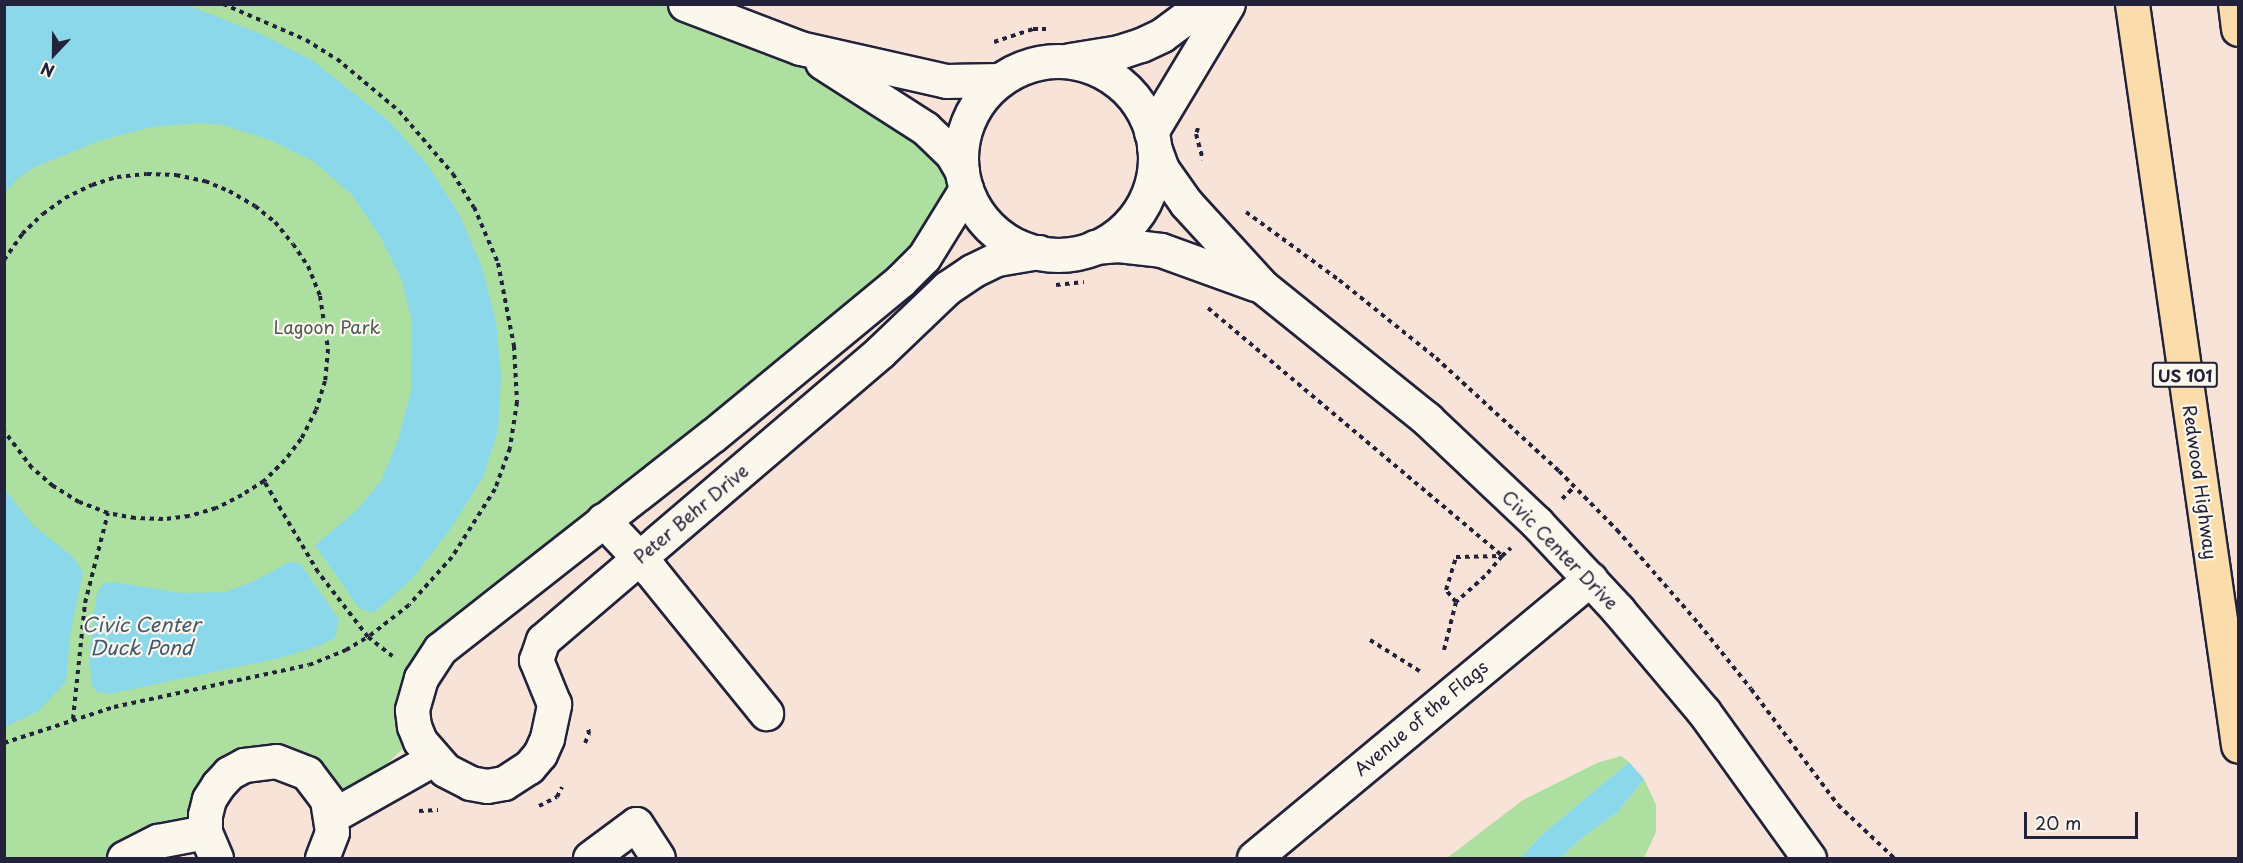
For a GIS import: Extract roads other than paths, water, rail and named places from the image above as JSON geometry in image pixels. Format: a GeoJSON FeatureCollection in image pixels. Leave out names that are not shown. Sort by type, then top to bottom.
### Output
{"type":"FeatureCollection","features":[{"type":"Feature","properties":{"kind":"highway","name":"Redwood Highway"},"geometry":{"type":"LineString","coordinates":[[2132,4],[2238,746]]}},
{"type":"Feature","properties":{"kind":"highway"},"geometry":{"type":"LineString","coordinates":[[2235,4],[2238,28]]}},
{"type":"Feature","properties":{"kind":"street"},"geometry":{"type":"LineString","coordinates":[[685,4],[800,48],[946,81],[1000,80]]}},
{"type":"Feature","properties":{"kind":"street"},"geometry":{"type":"LineString","coordinates":[[964,180],[961,149],[965,128],[973,110],[1000,80],[1037,63],[1093,58],[1141,45],[1162,35],[1204,4]]}},
{"type":"Feature","properties":{"kind":"street"},"geometry":{"type":"LineString","coordinates":[[1153,140],[1228,4]]}},
{"type":"Feature","properties":{"kind":"street"},"geometry":{"type":"LineString","coordinates":[[800,48],[925,128],[952,154],[981,216],[1002,237],[1019,247],[1038,252],[1077,252],[1095,247],[1114,237],[1131,221],[1143,205],[1151,187],[1155,166],[1153,140],[1140,108],[1113,78],[1078,63],[1058,61]]}},
{"type":"Feature","properties":{"kind":"street","name":"Civic Center Drive"},"geometry":{"type":"LineString","coordinates":[[1153,140],[1162,169],[1186,203],[1263,287],[1427,419],[1509,495],[1590,579],[1704,712],[1809,858]]}},
{"type":"Feature","properties":{"kind":"street","name":"Peter Behr Drive"},"geometry":{"type":"LineString","coordinates":[[964,180],[924,257],[900,281],[713,435],[440,649],[421,678],[412,710],[414,726],[420,741],[433,759],[445,770],[470,783],[487,786],[504,783],[529,767],[540,754],[547,738],[554,704],[536,660],[538,648],[543,640],[880,352],[947,288],[972,271],[996,259],[1038,252]]}},
{"type":"Feature","properties":{"kind":"street","name":"Civic Center Drive"},"geometry":{"type":"LineString","coordinates":[[1095,247],[1118,245],[1161,250],[1263,287]]}},
{"type":"Feature","properties":{"kind":"street"},"geometry":{"type":"LineString","coordinates":[[603,520],[639,558],[766,713]]}},
{"type":"Feature","properties":{"kind":"street","name":"Avenue of the Flags"},"geometry":{"type":"LineString","coordinates":[[1254,858],[1590,579]]}},
{"type":"Feature","properties":{"kind":"street"},"geometry":{"type":"LineString","coordinates":[[332,816],[433,759]]}},
{"type":"Feature","properties":{"kind":"street"},"geometry":{"type":"LineString","coordinates":[[124,858],[159,841],[210,845],[205,815],[209,799],[230,773],[244,765],[260,761],[284,763],[307,773],[327,800],[332,816],[332,832],[322,858]]}},
{"type":"Feature","properties":{"kind":"street"},"geometry":{"type":"LineString","coordinates":[[590,858],[636,824],[658,858]]}},
{"type":"Feature","properties":{"kind":"water"},"geometry":{"type":"Polygon","coordinates":[[[5,4],[187,5],[261,34],[313,61],[389,121],[427,164],[459,214],[482,267],[496,322],[501,376],[498,431],[483,477],[451,528],[414,577],[376,611],[370,612],[359,608],[315,545],[357,510],[381,481],[398,440],[411,391],[412,322],[402,281],[381,238],[351,194],[313,161],[270,140],[223,125],[199,123],[151,127],[99,141],[35,167],[18,178],[5,193],[5,4]]]}},
{"type":"Feature","properties":{"kind":"water","name":"Civic Center Duck Pond"},"geometry":{"type":"Polygon","coordinates":[[[5,490],[33,525],[73,557],[83,572],[70,635],[66,682],[37,712],[5,727],[5,490]]]}},
{"type":"Feature","properties":{"kind":"water","name":"Civic Center Duck Pond"},"geometry":{"type":"Polygon","coordinates":[[[290,562],[301,564],[339,620],[335,638],[319,646],[280,658],[109,694],[97,692],[92,686],[89,658],[97,593],[103,584],[113,582],[182,593],[225,592],[252,582],[290,562]]]}},
{"type":"Feature","properties":{"kind":"water"},"geometry":{"type":"Polygon","coordinates":[[[1629,762],[1644,779],[1617,813],[1584,836],[1560,858],[1521,858],[1539,837],[1629,762]]]}},
{"type":"Feature","properties":{"kind":"park label","name":"Lagoon Park"},"geometry":{"type":"Point","coordinates":[327,327]}}]}
